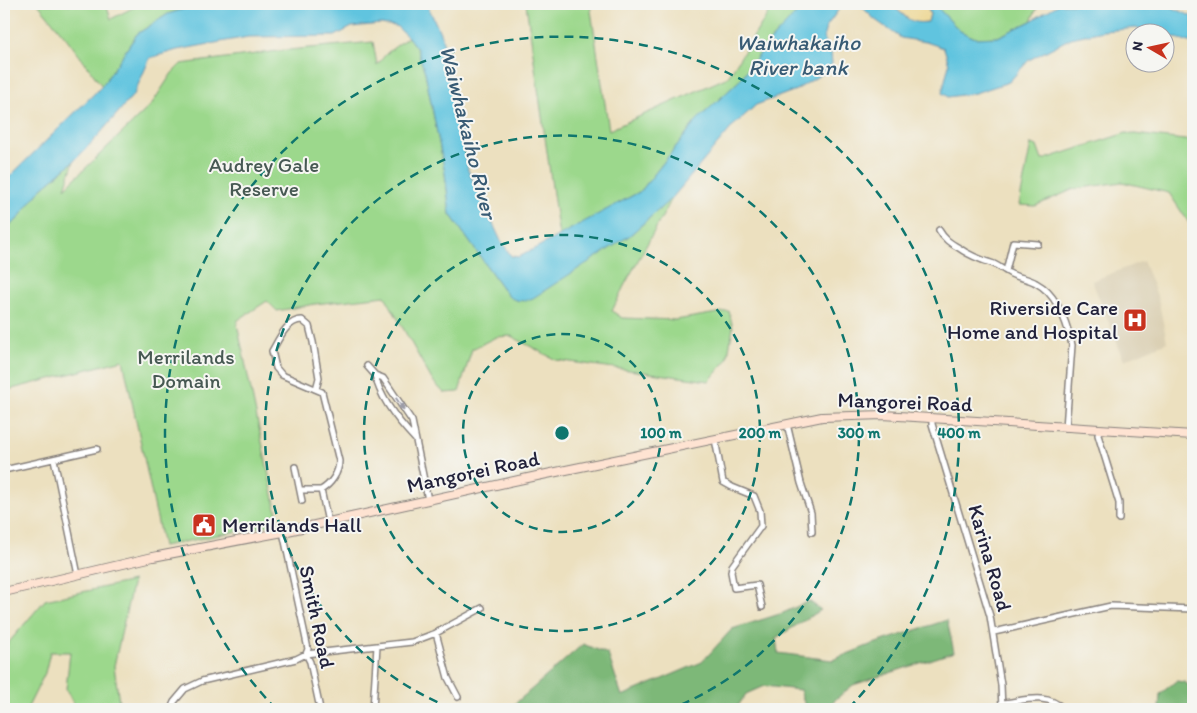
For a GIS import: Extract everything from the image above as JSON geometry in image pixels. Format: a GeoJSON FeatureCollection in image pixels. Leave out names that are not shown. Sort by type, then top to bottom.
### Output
{"type":"FeatureCollection","features":[{"type":"Feature","properties":{"kind":"street"},"geometry":{"type":"LineString","coordinates":[[939,230],[943,238],[967,254],[998,266],[1010,274],[1028,278],[1037,283],[1055,301],[1069,333],[1072,357],[1066,428]]}},
{"type":"Feature","properties":{"kind":"street"},"geometry":{"type":"LineString","coordinates":[[1006,271],[1013,242],[1038,244]]}},
{"type":"Feature","properties":{"kind":"street"},"geometry":{"type":"LineString","coordinates":[[300,490],[321,490],[329,486],[339,468],[339,461],[322,392],[282,375],[276,368],[272,351],[292,322],[302,320],[310,326],[319,378],[316,389]]}},
{"type":"Feature","properties":{"kind":"street"},"geometry":{"type":"LineString","coordinates":[[367,366],[375,375],[383,378],[412,421],[428,500]]}},
{"type":"Feature","properties":{"kind":"street"},"geometry":{"type":"LineString","coordinates":[[375,375],[378,388],[387,405],[415,439]]}},
{"type":"Feature","properties":{"kind":"street","name":"Mangorei Road"},"geometry":{"type":"LineString","coordinates":[[4,592],[153,557],[283,532],[715,439],[822,418],[861,415],[932,418],[1193,436]]}},
{"type":"Feature","properties":{"kind":"street","name":"Karina Road"},"geometry":{"type":"LineString","coordinates":[[932,418],[932,424],[985,596],[994,632],[1002,706]]}},
{"type":"Feature","properties":{"kind":"street"},"geometry":{"type":"LineString","coordinates":[[787,424],[799,476],[811,513],[812,532]]}},
{"type":"Feature","properties":{"kind":"street"},"geometry":{"type":"LineString","coordinates":[[1099,430],[1098,435],[1119,503],[1119,519]]}},
{"type":"Feature","properties":{"kind":"street"},"geometry":{"type":"LineString","coordinates":[[715,439],[723,482],[754,496],[760,511],[760,526],[734,560],[731,572],[734,588],[757,585],[762,607]]}},
{"type":"Feature","properties":{"kind":"street"},"geometry":{"type":"LineString","coordinates":[[4,470],[97,449]]}},
{"type":"Feature","properties":{"kind":"street"},"geometry":{"type":"LineString","coordinates":[[54,459],[78,575]]}},
{"type":"Feature","properties":{"kind":"street"},"geometry":{"type":"LineString","coordinates":[[295,467],[302,501]]}},
{"type":"Feature","properties":{"kind":"street"},"geometry":{"type":"LineString","coordinates":[[321,490],[328,522]]}},
{"type":"Feature","properties":{"kind":"street","name":"Smith Road"},"geometry":{"type":"LineString","coordinates":[[283,532],[308,649],[306,654],[310,662],[320,709]]}},
{"type":"Feature","properties":{"kind":"street"},"geometry":{"type":"LineString","coordinates":[[994,632],[1111,606],[1193,609]]}},
{"type":"Feature","properties":{"kind":"street"},"geometry":{"type":"LineString","coordinates":[[171,709],[174,702],[185,689],[202,681],[296,659],[306,654],[412,642],[436,633],[482,608]]}},
{"type":"Feature","properties":{"kind":"street"},"geometry":{"type":"LineString","coordinates":[[436,633],[448,678],[458,697]]}},
{"type":"Feature","properties":{"kind":"street"},"geometry":{"type":"LineString","coordinates":[[373,709],[377,646]]}},
{"type":"Feature","properties":{"kind":"street"},"geometry":{"type":"LineString","coordinates":[[1002,706],[1044,699],[1052,700],[1063,709]]}},
{"type":"Feature","properties":{"kind":"shaded area","name":"Riverside Care Home and Hospital"},"geometry":{"type":"Polygon","coordinates":[[[1143,261],[1158,298],[1167,342],[1124,360],[1092,281],[1143,261]]]}},
{"type":"Feature","properties":{"kind":"green space"},"geometry":{"type":"Polygon","coordinates":[[[38,4],[106,4],[111,19],[140,4],[199,4],[168,14],[137,34],[102,86],[38,4]]]}},
{"type":"Feature","properties":{"kind":"green space"},"geometry":{"type":"Polygon","coordinates":[[[526,4],[590,4],[609,130],[728,77],[774,4],[805,4],[769,42],[739,81],[697,120],[641,191],[559,236],[526,4]]]}},
{"type":"Feature","properties":{"kind":"green space"},"geometry":{"type":"Polygon","coordinates":[[[934,4],[1039,4],[1031,21],[998,37],[975,38],[960,31],[934,4]]]}},
{"type":"Feature","properties":{"kind":"green space"},"geometry":{"type":"Polygon","coordinates":[[[408,37],[417,49],[425,72],[445,173],[450,214],[508,296],[629,236],[673,197],[612,311],[622,318],[676,320],[729,311],[733,328],[727,360],[709,381],[556,360],[511,336],[496,337],[472,349],[459,392],[444,393],[432,380],[385,296],[315,304],[277,311],[267,301],[238,320],[237,324],[279,523],[163,546],[123,360],[4,391],[4,229],[17,220],[41,189],[74,161],[65,188],[151,105],[172,73],[181,64],[278,51],[373,42],[377,65],[387,53],[408,37]]]}},
{"type":"Feature","properties":{"kind":"green space"},"geometry":{"type":"Polygon","coordinates":[[[1126,133],[1193,141],[1193,229],[1169,193],[1122,182],[1074,189],[1035,206],[1019,205],[1031,144],[1037,146],[1042,160],[1126,133]]]}},
{"type":"Feature","properties":{"kind":"green space"},"geometry":{"type":"Polygon","coordinates":[[[133,581],[114,666],[120,709],[76,709],[66,689],[70,652],[50,652],[45,673],[27,709],[4,709],[4,648],[45,600],[133,581]]]}},
{"type":"Feature","properties":{"kind":"green space"},"geometry":{"type":"Polygon","coordinates":[[[809,601],[821,610],[776,638],[778,653],[832,660],[870,645],[947,620],[954,652],[853,685],[824,709],[806,709],[800,690],[764,686],[746,694],[736,709],[509,709],[583,644],[608,654],[622,696],[702,662],[732,629],[783,613],[809,601]]]}},
{"type":"Feature","properties":{"kind":"green space"},"geometry":{"type":"Polygon","coordinates":[[[1176,681],[1184,682],[1193,688],[1193,709],[1159,709],[1160,694],[1176,681]]]}},
{"type":"Feature","properties":{"kind":"sand"},"geometry":{"type":"Polygon","coordinates":[[[891,4],[926,4],[930,14],[928,22],[913,23],[891,4]]]}},
{"type":"Feature","properties":{"kind":"water","name":"Waiwhakaiho River bank"},"geometry":{"type":"Polygon","coordinates":[[[199,4],[427,4],[442,37],[454,101],[462,128],[468,170],[500,239],[511,256],[519,257],[641,191],[697,120],[739,81],[769,42],[805,4],[846,4],[842,5],[826,27],[825,43],[831,52],[832,64],[825,72],[796,90],[756,105],[733,126],[673,197],[629,236],[533,298],[523,301],[508,296],[450,214],[445,173],[425,72],[417,49],[396,26],[380,24],[352,27],[335,36],[248,37],[177,50],[150,58],[134,94],[74,161],[41,189],[17,220],[4,229],[4,182],[102,86],[137,34],[168,14],[199,4]]]}},
{"type":"Feature","properties":{"kind":"water","name":"Waiwhakaiho River bank"},"geometry":{"type":"Polygon","coordinates":[[[859,4],[891,4],[911,21],[921,23],[928,22],[930,14],[926,4],[934,4],[960,31],[975,38],[998,37],[1031,21],[1059,4],[1165,4],[1193,17],[1193,43],[1174,38],[1174,22],[1124,22],[1124,29],[1103,31],[1071,38],[1029,60],[1009,82],[975,93],[948,97],[942,93],[949,64],[944,48],[926,42],[901,38],[874,19],[859,4]]]}},
{"type":"Feature","properties":{"kind":"place","name":"Riverside Care Home and Hospital"},"geometry":{"type":"Point","coordinates":[1135,320]}},
{"type":"Feature","properties":{"kind":"place","name":"Merrilands Hall"},"geometry":{"type":"Point","coordinates":[204,525]}},
{"type":"Feature","properties":{"kind":"water label","name":"Waiwhakaiho River"},"geometry":{"type":"Point","coordinates":[469,132]}},
{"type":"Feature","properties":{"kind":"park label","name":"Audrey Gale Reserve"},"geometry":{"type":"Point","coordinates":[264,177]}},
{"type":"Feature","properties":{"kind":"park label","name":"Merrilands Domain"},"geometry":{"type":"Point","coordinates":[186,369]}}]}
